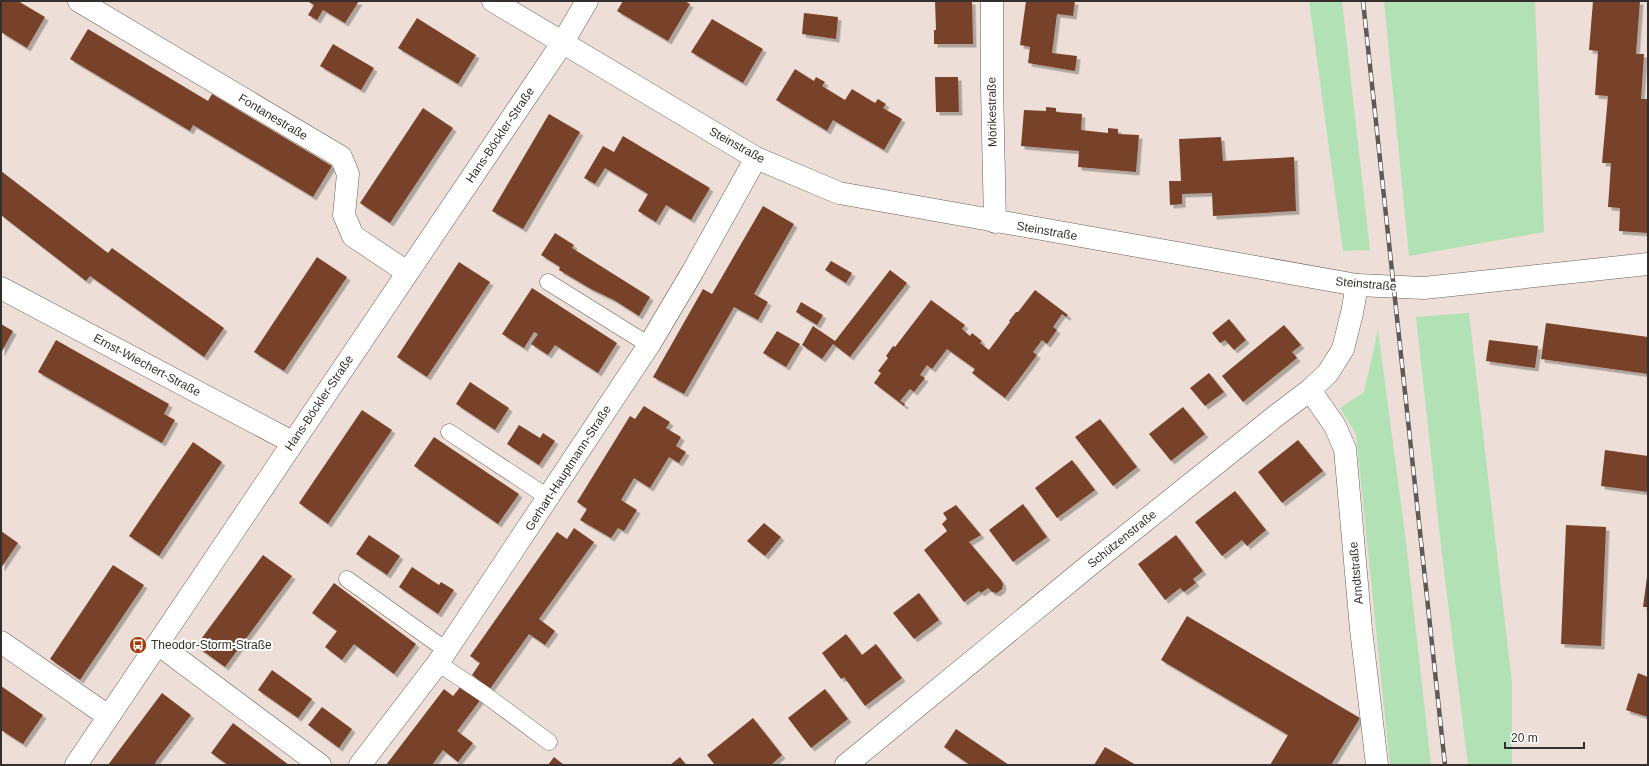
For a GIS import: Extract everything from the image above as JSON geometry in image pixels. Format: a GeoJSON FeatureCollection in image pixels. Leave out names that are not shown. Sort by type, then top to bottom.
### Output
{"type":"FeatureCollection","features":[{"type":"Feature","properties":{"kind":"street","name":"Fontanestraße"},"geometry":{"type":"LineString","coordinates":[[79,1],[341,157],[348,174],[344,215],[353,236],[407,272]]}},
{"type":"Feature","properties":{"kind":"street","name":"Steinstraße"},"geometry":{"type":"LineString","coordinates":[[493,1],[756,158],[839,193],[995,222],[1357,285],[1424,288],[1648,264]]}},
{"type":"Feature","properties":{"kind":"street","name":"Hans-Böckler-Straße"},"geometry":{"type":"LineString","coordinates":[[76,765],[292,442],[563,42],[587,1]]}},
{"type":"Feature","properties":{"kind":"street","name":"Mörikestraße"},"geometry":{"type":"LineString","coordinates":[[992,1],[995,222]]}},
{"type":"Feature","properties":{"kind":"street","name":"Gerhart-Hauptmann-Straße"},"geometry":{"type":"LineString","coordinates":[[360,765],[442,656],[549,498],[649,345],[693,271],[756,158]]}},
{"type":"Feature","properties":{"kind":"street","name":"Schützenstraße"},"geometry":{"type":"LineString","coordinates":[[846,765],[1092,563],[1310,390],[1328,373],[1343,349],[1357,285]]}},
{"type":"Feature","properties":{"kind":"street","name":"Ernst-Wiechert-Straße"},"geometry":{"type":"LineString","coordinates":[[1,288],[292,442]]}},
{"type":"Feature","properties":{"kind":"street","name":"Arndtstraße"},"geometry":{"type":"LineString","coordinates":[[1310,390],[1335,426],[1344,449],[1361,629],[1377,765]]}},
{"type":"Feature","properties":{"kind":"street"},"geometry":{"type":"LineString","coordinates":[[1,642],[108,716]]}},
{"type":"Feature","properties":{"kind":"street"},"geometry":{"type":"LineString","coordinates":[[158,644],[320,765]]}},
{"type":"Feature","properties":{"kind":"lane"},"geometry":{"type":"LineString","coordinates":[[548,282],[649,345]]}},
{"type":"Feature","properties":{"kind":"lane"},"geometry":{"type":"LineString","coordinates":[[449,432],[549,498]]}},
{"type":"Feature","properties":{"kind":"lane"},"geometry":{"type":"LineString","coordinates":[[347,579],[442,656],[487,696],[549,742]]}},
{"type":"Feature","properties":{"kind":"green space"},"geometry":{"type":"Polygon","coordinates":[[[1309,1],[1342,1],[1370,250],[1343,251],[1309,1]]]}},
{"type":"Feature","properties":{"kind":"green space"},"geometry":{"type":"Polygon","coordinates":[[[1384,1],[1535,1],[1544,232],[1409,256],[1384,1]]]}},
{"type":"Feature","properties":{"kind":"green space"},"geometry":{"type":"Polygon","coordinates":[[[1469,313],[1512,683],[1512,765],[1468,765],[1442,555],[1416,317],[1469,313]]]}},
{"type":"Feature","properties":{"kind":"green space"},"geometry":{"type":"Polygon","coordinates":[[[1378,330],[1406,542],[1431,765],[1390,765],[1356,434],[1340,408],[1364,392],[1378,330]]]}},
{"type":"Feature","properties":{"kind":"building"},"geometry":{"type":"Polygon","coordinates":[[[1,1],[18,1],[45,17],[27,48],[1,32],[1,1]]]}},
{"type":"Feature","properties":{"kind":"building"},"geometry":{"type":"Polygon","coordinates":[[[307,1],[359,1],[345,23],[323,10],[317,20],[308,15],[314,5],[307,1]]]}},
{"type":"Feature","properties":{"kind":"building"},"geometry":{"type":"Polygon","coordinates":[[[623,1],[685,1],[690,4],[668,41],[617,11],[623,1]]]}},
{"type":"Feature","properties":{"kind":"building"},"geometry":{"type":"Polygon","coordinates":[[[935,1],[972,1],[973,44],[934,44],[934,30],[936,30],[935,1]]]}},
{"type":"Feature","properties":{"kind":"building"},"geometry":{"type":"Polygon","coordinates":[[[1026,1],[1075,1],[1073,16],[1057,14],[1052,53],[1077,56],[1075,71],[1028,63],[1030,47],[1020,45],[1026,1]]]}},
{"type":"Feature","properties":{"kind":"building"},"geometry":{"type":"Polygon","coordinates":[[[1593,1],[1640,1],[1636,54],[1644,54],[1641,99],[1648,99],[1648,233],[1619,231],[1620,208],[1608,207],[1611,163],[1602,163],[1608,96],[1595,95],[1598,51],[1589,50],[1593,1]]]}},
{"type":"Feature","properties":{"kind":"building"},"geometry":{"type":"Polygon","coordinates":[[[804,13],[838,17],[836,39],[802,34],[804,13]]]}},
{"type":"Feature","properties":{"kind":"building"},"geometry":{"type":"Polygon","coordinates":[[[417,18],[476,55],[458,84],[398,48],[417,18]]]}},
{"type":"Feature","properties":{"kind":"building"},"geometry":{"type":"Polygon","coordinates":[[[712,19],[763,49],[743,83],[691,52],[712,19]]]}},
{"type":"Feature","properties":{"kind":"building"},"geometry":{"type":"Polygon","coordinates":[[[88,29],[208,101],[212,94],[332,166],[313,197],[193,125],[190,131],[70,59],[88,29]]]}},
{"type":"Feature","properties":{"kind":"building"},"geometry":{"type":"Polygon","coordinates":[[[333,44],[374,68],[361,90],[320,66],[333,44]]]}},
{"type":"Feature","properties":{"kind":"building"},"geometry":{"type":"Polygon","coordinates":[[[795,69],[814,81],[816,77],[825,82],[822,86],[845,100],[852,89],[875,103],[878,99],[886,104],[883,108],[902,119],[884,150],[833,120],[827,131],[776,100],[795,69]]]}},
{"type":"Feature","properties":{"kind":"building"},"geometry":{"type":"Polygon","coordinates":[[[935,77],[958,77],[959,112],[936,112],[935,77]]]}},
{"type":"Feature","properties":{"kind":"building"},"geometry":{"type":"Polygon","coordinates":[[[1046,107],[1056,108],[1056,112],[1082,114],[1081,130],[1108,133],[1108,128],[1118,129],[1118,134],[1139,135],[1136,172],[1078,167],[1079,151],[1021,146],[1024,110],[1046,111],[1046,107]]]}},
{"type":"Feature","properties":{"kind":"building"},"geometry":{"type":"Polygon","coordinates":[[[423,108],[453,128],[390,223],[360,203],[423,108]]]}},
{"type":"Feature","properties":{"kind":"building"},"geometry":{"type":"Polygon","coordinates":[[[549,114],[580,132],[523,229],[492,211],[549,114]]]}},
{"type":"Feature","properties":{"kind":"building"},"geometry":{"type":"Polygon","coordinates":[[[623,136],[710,188],[691,220],[666,205],[656,222],[638,211],[648,194],[605,168],[595,184],[584,178],[603,146],[614,152],[623,136]]]}},
{"type":"Feature","properties":{"kind":"building"},"geometry":{"type":"Polygon","coordinates":[[[1221,137],[1223,161],[1294,157],[1296,211],[1213,216],[1212,193],[1182,194],[1182,204],[1170,205],[1169,181],[1181,181],[1179,139],[1221,137]]]}},
{"type":"Feature","properties":{"kind":"building"},"geometry":{"type":"Polygon","coordinates":[[[1,171],[108,253],[112,248],[224,328],[204,357],[90,276],[86,281],[1,215],[1,171]]]}},
{"type":"Feature","properties":{"kind":"building"},"geometry":{"type":"Polygon","coordinates":[[[763,206],[794,224],[754,294],[768,302],[758,320],[734,307],[684,394],[653,377],[703,289],[712,294],[763,206]]]}},
{"type":"Feature","properties":{"kind":"building"},"geometry":{"type":"Polygon","coordinates":[[[555,233],[574,245],[572,248],[650,297],[639,316],[614,300],[591,289],[559,270],[560,267],[541,255],[555,233]]]}},
{"type":"Feature","properties":{"kind":"building"},"geometry":{"type":"Polygon","coordinates":[[[317,257],[347,277],[284,371],[254,352],[317,257]]]}},
{"type":"Feature","properties":{"kind":"building"},"geometry":{"type":"Polygon","coordinates":[[[831,261],[852,273],[846,283],[825,270],[831,261]]]}},
{"type":"Feature","properties":{"kind":"building"},"geometry":{"type":"Polygon","coordinates":[[[459,262],[490,282],[427,377],[397,357],[459,262]]]}},
{"type":"Feature","properties":{"kind":"building"},"geometry":{"type":"Polygon","coordinates":[[[890,270],[907,283],[850,357],[833,344],[822,359],[802,345],[813,326],[835,341],[890,270]]]}},
{"type":"Feature","properties":{"kind":"building"},"geometry":{"type":"Polygon","coordinates":[[[532,288],[617,343],[598,373],[555,345],[548,355],[531,344],[538,334],[534,332],[524,348],[502,334],[532,288]]]}},
{"type":"Feature","properties":{"kind":"building"},"geometry":{"type":"Polygon","coordinates":[[[1035,290],[1068,315],[1066,317],[1062,314],[1053,327],[1057,330],[1047,344],[1042,340],[1033,352],[1037,355],[1005,398],[972,373],[975,369],[947,349],[932,369],[927,365],[920,375],[925,378],[914,392],[910,389],[900,401],[905,404],[904,406],[874,383],[881,373],[878,371],[888,358],[886,356],[893,346],[895,347],[931,300],[965,325],[962,329],[970,336],[972,333],[982,341],[980,343],[989,350],[1010,322],[1009,321],[1035,290]]]}},
{"type":"Feature","properties":{"kind":"building"},"geometry":{"type":"Polygon","coordinates":[[[801,302],[823,315],[817,325],[796,312],[801,302]]]}},
{"type":"Feature","properties":{"kind":"building"},"geometry":{"type":"Polygon","coordinates":[[[1229,319],[1246,340],[1234,350],[1225,340],[1220,343],[1212,333],[1229,319]]]}},
{"type":"Feature","properties":{"kind":"building"},"geometry":{"type":"Polygon","coordinates":[[[1546,323],[1648,337],[1648,374],[1541,359],[1546,323]]]}},
{"type":"Feature","properties":{"kind":"building"},"geometry":{"type":"Polygon","coordinates":[[[1,324],[13,331],[1,353],[1,324]]]}},
{"type":"Feature","properties":{"kind":"building"},"geometry":{"type":"Polygon","coordinates":[[[1284,325],[1301,345],[1292,352],[1297,358],[1243,402],[1222,376],[1284,325]]]}},
{"type":"Feature","properties":{"kind":"building"},"geometry":{"type":"Polygon","coordinates":[[[777,331],[800,344],[786,367],[763,353],[777,331]]]}},
{"type":"Feature","properties":{"kind":"building"},"geometry":{"type":"Polygon","coordinates":[[[56,340],[169,404],[164,414],[175,420],[162,443],[38,372],[56,340]]]}},
{"type":"Feature","properties":{"kind":"building"},"geometry":{"type":"Polygon","coordinates":[[[1489,340],[1538,346],[1535,368],[1486,361],[1489,340]]]}},
{"type":"Feature","properties":{"kind":"building"},"geometry":{"type":"Polygon","coordinates":[[[1209,373],[1224,392],[1205,406],[1190,388],[1209,373]]]}},
{"type":"Feature","properties":{"kind":"building"},"geometry":{"type":"Polygon","coordinates":[[[470,382],[509,408],[495,430],[456,404],[470,382]]]}},
{"type":"Feature","properties":{"kind":"building"},"geometry":{"type":"Polygon","coordinates":[[[644,406],[670,422],[666,428],[681,437],[676,446],[686,452],[679,463],[669,457],[650,488],[634,478],[621,500],[637,510],[624,531],[618,528],[611,538],[580,520],[587,509],[577,502],[630,416],[635,419],[644,406]]]}},
{"type":"Feature","properties":{"kind":"building"},"geometry":{"type":"Polygon","coordinates":[[[1183,407],[1205,434],[1171,461],[1149,434],[1183,407]]]}},
{"type":"Feature","properties":{"kind":"building"},"geometry":{"type":"Polygon","coordinates":[[[362,410],[392,430],[328,524],[299,503],[362,410]]]}},
{"type":"Feature","properties":{"kind":"building"},"geometry":{"type":"Polygon","coordinates":[[[1100,419],[1137,467],[1113,486],[1075,437],[1100,419]]]}},
{"type":"Feature","properties":{"kind":"building"},"geometry":{"type":"Polygon","coordinates":[[[519,425],[540,438],[543,433],[555,441],[539,465],[507,444],[519,425]]]}},
{"type":"Feature","properties":{"kind":"building"},"geometry":{"type":"Polygon","coordinates":[[[434,437],[519,494],[498,524],[414,466],[434,437]]]}},
{"type":"Feature","properties":{"kind":"building"},"geometry":{"type":"Polygon","coordinates":[[[1298,440],[1323,471],[1282,503],[1258,472],[1298,440]]]}},
{"type":"Feature","properties":{"kind":"building"},"geometry":{"type":"Polygon","coordinates":[[[193,442],[222,462],[159,556],[129,536],[193,442]]]}},
{"type":"Feature","properties":{"kind":"building"},"geometry":{"type":"Polygon","coordinates":[[[1605,450],[1648,456],[1648,492],[1601,486],[1605,450]]]}},
{"type":"Feature","properties":{"kind":"building"},"geometry":{"type":"Polygon","coordinates":[[[1072,460],[1095,490],[1057,518],[1035,488],[1072,460]]]}},
{"type":"Feature","properties":{"kind":"building"},"geometry":{"type":"Polygon","coordinates":[[[1235,491],[1266,530],[1247,546],[1242,540],[1222,556],[1195,522],[1235,491]]]}},
{"type":"Feature","properties":{"kind":"building"},"geometry":{"type":"Polygon","coordinates":[[[1023,504],[1047,537],[1013,562],[989,530],[1023,504]]]}},
{"type":"Feature","properties":{"kind":"building"},"geometry":{"type":"Polygon","coordinates":[[[956,505],[981,535],[969,542],[1003,584],[1002,589],[997,593],[992,592],[988,588],[981,593],[979,591],[964,602],[924,550],[947,531],[942,524],[947,519],[943,513],[956,505]]]}},
{"type":"Feature","properties":{"kind":"building"},"geometry":{"type":"Polygon","coordinates":[[[764,523],[781,537],[765,556],[747,541],[764,523]]]}},
{"type":"Feature","properties":{"kind":"building"},"geometry":{"type":"Polygon","coordinates":[[[1566,525],[1606,527],[1601,646],[1561,644],[1566,525]]]}},
{"type":"Feature","properties":{"kind":"building"},"geometry":{"type":"Polygon","coordinates":[[[574,528],[594,542],[539,619],[555,631],[545,645],[529,634],[490,689],[472,675],[480,663],[470,656],[557,532],[567,539],[574,528]]]}},
{"type":"Feature","properties":{"kind":"building"},"geometry":{"type":"Polygon","coordinates":[[[1,531],[18,543],[1,568],[1,531]]]}},
{"type":"Feature","properties":{"kind":"building"},"geometry":{"type":"Polygon","coordinates":[[[369,535],[400,556],[387,575],[356,554],[369,535]]]}},
{"type":"Feature","properties":{"kind":"building"},"geometry":{"type":"Polygon","coordinates":[[[1176,535],[1203,571],[1193,579],[1196,583],[1184,592],[1180,588],[1165,600],[1138,564],[1176,535]]]}},
{"type":"Feature","properties":{"kind":"building"},"geometry":{"type":"Polygon","coordinates":[[[263,555],[292,576],[225,667],[196,646],[263,555]]]}},
{"type":"Feature","properties":{"kind":"building"},"geometry":{"type":"Polygon","coordinates":[[[113,565],[144,585],[80,680],[50,659],[113,565]]]}},
{"type":"Feature","properties":{"kind":"building"},"geometry":{"type":"Polygon","coordinates":[[[412,567],[439,585],[441,582],[454,590],[438,614],[399,587],[412,567]]]}},
{"type":"Feature","properties":{"kind":"building"},"geometry":{"type":"Polygon","coordinates":[[[1647,577],[1648,607],[1643,607],[1647,577]]]}},
{"type":"Feature","properties":{"kind":"building"},"geometry":{"type":"Polygon","coordinates":[[[334,583],[416,644],[394,674],[354,644],[342,660],[325,647],[337,631],[312,613],[334,583]]]}},
{"type":"Feature","properties":{"kind":"building"},"geometry":{"type":"Polygon","coordinates":[[[919,593],[939,620],[914,639],[893,613],[919,593]]]}},
{"type":"Feature","properties":{"kind":"building"},"geometry":{"type":"Polygon","coordinates":[[[1187,616],[1360,718],[1331,765],[1270,765],[1288,735],[1161,660],[1187,616]]]}},
{"type":"Feature","properties":{"kind":"building"},"geometry":{"type":"Polygon","coordinates":[[[846,634],[862,655],[876,644],[902,678],[865,706],[844,677],[841,679],[822,653],[846,634]]]}},
{"type":"Feature","properties":{"kind":"building"},"geometry":{"type":"Polygon","coordinates":[[[272,670],[312,699],[298,718],[258,690],[272,670]]]}},
{"type":"Feature","properties":{"kind":"building"},"geometry":{"type":"Polygon","coordinates":[[[1638,673],[1648,677],[1648,717],[1626,710],[1638,673]]]}},
{"type":"Feature","properties":{"kind":"building"},"geometry":{"type":"Polygon","coordinates":[[[462,685],[481,699],[457,731],[473,743],[458,762],[443,750],[432,765],[386,765],[444,689],[453,696],[462,685]]]}},
{"type":"Feature","properties":{"kind":"building"},"geometry":{"type":"Polygon","coordinates":[[[1,686],[43,715],[23,744],[1,730],[1,686]]]}},
{"type":"Feature","properties":{"kind":"building"},"geometry":{"type":"Polygon","coordinates":[[[825,689],[848,719],[811,748],[788,718],[825,689]]]}},
{"type":"Feature","properties":{"kind":"building"},"geometry":{"type":"Polygon","coordinates":[[[162,693],[191,715],[154,765],[108,765],[162,693]]]}},
{"type":"Feature","properties":{"kind":"building"},"geometry":{"type":"Polygon","coordinates":[[[322,707],[352,729],[339,748],[308,725],[322,707]]]}},
{"type":"Feature","properties":{"kind":"building"},"geometry":{"type":"Polygon","coordinates":[[[753,718],[782,755],[771,765],[715,765],[707,755],[753,718]]]}},
{"type":"Feature","properties":{"kind":"building"},"geometry":{"type":"Polygon","coordinates":[[[233,723],[289,765],[228,765],[211,753],[233,723]]]}},
{"type":"Feature","properties":{"kind":"building"},"geometry":{"type":"Polygon","coordinates":[[[956,729],[1009,765],[970,765],[944,747],[956,729]]]}},
{"type":"Feature","properties":{"kind":"building"},"geometry":{"type":"Polygon","coordinates":[[[1105,747],[1136,765],[1094,765],[1105,747]]]}},
{"type":"Feature","properties":{"kind":"building"},"geometry":{"type":"Polygon","coordinates":[[[554,757],[564,765],[548,765],[554,757]]]}},
{"type":"Feature","properties":{"kind":"building"},"geometry":{"type":"Polygon","coordinates":[[[680,757],[686,765],[670,765],[680,757]]]}},
{"type":"Feature","properties":{"kind":"railway"},"geometry":{"type":"LineString","coordinates":[[1363,1],[1445,765]]}},
{"type":"Feature","properties":{"kind":"place","name":"Theodor-Storm-Straße"},"geometry":{"type":"Point","coordinates":[138,645]}}]}
